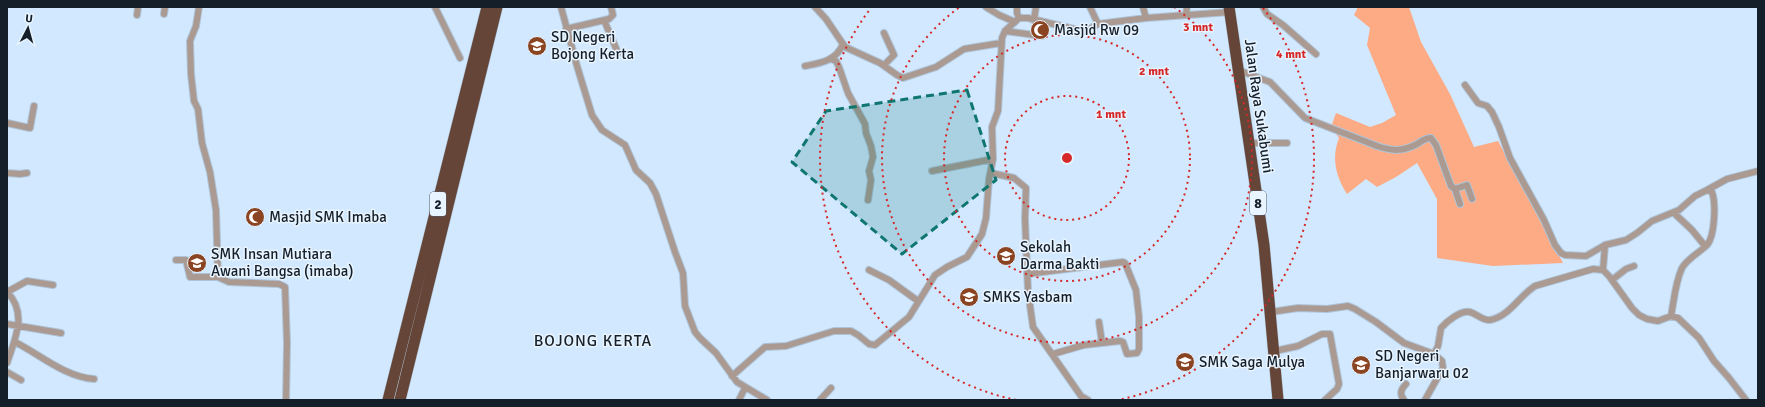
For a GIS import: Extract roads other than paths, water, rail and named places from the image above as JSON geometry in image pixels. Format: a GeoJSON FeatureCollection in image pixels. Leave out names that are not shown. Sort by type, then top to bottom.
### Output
{"type":"FeatureCollection","features":[{"type":"Feature","properties":{"kind":"highway","name":"2"},"geometry":{"type":"LineString","coordinates":[[388,400],[487,7]]}},
{"type":"Feature","properties":{"kind":"highway","name":"2"},"geometry":{"type":"LineString","coordinates":[[400,400],[497,7]]}},
{"type":"Feature","properties":{"kind":"highway","name":"Jalan Raya Sukabumi"},"geometry":{"type":"LineString","coordinates":[[1230,10],[1264,245],[1275,351],[1278,400]]}},
{"type":"Feature","properties":{"kind":"street"},"geometry":{"type":"LineString","coordinates":[[137,15],[138,7]]}},
{"type":"Feature","properties":{"kind":"street"},"geometry":{"type":"LineString","coordinates":[[199,7],[196,26],[190,41],[191,74],[194,102],[198,109],[202,143],[210,172],[216,210],[218,277]]}},
{"type":"Feature","properties":{"kind":"street"},"geometry":{"type":"LineString","coordinates":[[435,7],[460,58]]}},
{"type":"Feature","properties":{"kind":"street"},"geometry":{"type":"LineString","coordinates":[[561,7],[588,105],[594,119],[602,130],[624,145],[636,170],[650,183],[656,194],[683,272],[684,306],[693,327],[700,338],[716,352],[737,382],[767,400]]}},
{"type":"Feature","properties":{"kind":"street"},"geometry":{"type":"LineString","coordinates":[[566,29],[604,20],[612,16],[611,7]]}},
{"type":"Feature","properties":{"kind":"street"},"geometry":{"type":"LineString","coordinates":[[815,7],[828,22],[842,44],[884,65],[897,75],[906,78],[936,67],[964,49],[1001,43]]}},
{"type":"Feature","properties":{"kind":"street"},"geometry":{"type":"LineString","coordinates":[[986,7],[1017,20],[1034,20],[1082,31],[1098,24],[1230,10]]}},
{"type":"Feature","properties":{"kind":"street"},"geometry":{"type":"LineString","coordinates":[[732,376],[764,348],[786,346],[839,330],[851,331],[869,344],[875,345],[909,317],[935,276],[947,267],[967,257],[978,240],[986,218],[988,188],[993,159],[992,127],[998,111],[1001,43],[1005,31],[1017,20],[1017,7]]}},
{"type":"Feature","properties":{"kind":"street"},"geometry":{"type":"LineString","coordinates":[[1034,20],[1036,7]]}},
{"type":"Feature","properties":{"kind":"street"},"geometry":{"type":"LineString","coordinates":[[1090,7],[1098,24]]}},
{"type":"Feature","properties":{"kind":"street"},"geometry":{"type":"LineString","coordinates":[[1143,7],[1146,18]]}},
{"type":"Feature","properties":{"kind":"street"},"geometry":{"type":"LineString","coordinates":[[1186,15],[1187,7]]}},
{"type":"Feature","properties":{"kind":"street"},"geometry":{"type":"LineString","coordinates":[[1263,7],[1267,14],[1283,25],[1316,54]]}},
{"type":"Feature","properties":{"kind":"street"},"geometry":{"type":"LineString","coordinates":[[604,20],[618,53]]}},
{"type":"Feature","properties":{"kind":"street"},"geometry":{"type":"LineString","coordinates":[[1005,31],[1042,36]]}},
{"type":"Feature","properties":{"kind":"street"},"geometry":{"type":"LineString","coordinates":[[884,33],[894,55],[884,65]]}},
{"type":"Feature","properties":{"kind":"street"},"geometry":{"type":"LineString","coordinates":[[805,66],[831,59],[840,51],[842,44]]}},
{"type":"Feature","properties":{"kind":"street"},"geometry":{"type":"LineString","coordinates":[[831,59],[836,61],[840,67],[848,93],[865,124],[873,158],[869,171],[870,180],[868,200]]}},
{"type":"Feature","properties":{"kind":"street"},"geometry":{"type":"LineString","coordinates":[[1238,70],[1270,82],[1305,118],[1376,146],[1400,151],[1426,138],[1433,139],[1450,185],[1455,189],[1460,204]]}},
{"type":"Feature","properties":{"kind":"street"},"geometry":{"type":"LineString","coordinates":[[1465,85],[1478,103],[1487,106],[1492,112],[1510,158],[1544,220],[1558,250],[1565,256],[1586,256],[1604,246],[1626,240],[1652,221],[1674,213],[1695,196],[1727,179],[1758,171]]}},
{"type":"Feature","properties":{"kind":"street"},"geometry":{"type":"LineString","coordinates":[[7,123],[30,128],[34,106]]}},
{"type":"Feature","properties":{"kind":"street"},"geometry":{"type":"LineString","coordinates":[[1249,143],[1287,143]]}},
{"type":"Feature","properties":{"kind":"street"},"geometry":{"type":"LineString","coordinates":[[932,171],[993,159]]}},
{"type":"Feature","properties":{"kind":"street"},"geometry":{"type":"LineString","coordinates":[[7,172],[20,174],[27,172]]}},
{"type":"Feature","properties":{"kind":"street"},"geometry":{"type":"LineString","coordinates":[[991,173],[1014,178],[1026,188],[1025,219],[1028,303],[1033,327],[1081,396],[1088,400]]}},
{"type":"Feature","properties":{"kind":"street"},"geometry":{"type":"LineString","coordinates":[[1455,189],[1467,185],[1472,199]]}},
{"type":"Feature","properties":{"kind":"street"},"geometry":{"type":"LineString","coordinates":[[1671,316],[1682,270],[1688,261],[1706,246],[1712,235],[1714,212],[1713,195],[1712,192],[1706,190]]}},
{"type":"Feature","properties":{"kind":"street"},"geometry":{"type":"LineString","coordinates":[[1674,213],[1706,246]]}},
{"type":"Feature","properties":{"kind":"street"},"geometry":{"type":"LineString","coordinates":[[1603,270],[1604,246]]}},
{"type":"Feature","properties":{"kind":"street"},"geometry":{"type":"LineString","coordinates":[[176,260],[186,260],[190,277],[218,277],[229,282],[279,284],[285,287],[287,343],[286,400]]}},
{"type":"Feature","properties":{"kind":"street"},"geometry":{"type":"LineString","coordinates":[[1027,274],[1123,262],[1125,263],[1136,290],[1139,317],[1139,351],[1137,353],[1126,353],[1122,341],[1084,345],[1052,354]]}},
{"type":"Feature","properties":{"kind":"street"},"geometry":{"type":"LineString","coordinates":[[1612,280],[1626,269],[1634,266]]}},
{"type":"Feature","properties":{"kind":"street"},"geometry":{"type":"LineString","coordinates":[[1434,354],[1438,346],[1441,328],[1462,313],[1469,312],[1486,320],[1491,320],[1506,312],[1527,291],[1538,285],[1593,269],[1603,270],[1639,315],[1647,319],[1658,321],[1671,316],[1678,318],[1699,338],[1714,362],[1730,378],[1746,400]]}},
{"type":"Feature","properties":{"kind":"street"},"geometry":{"type":"LineString","coordinates":[[869,270],[889,280],[918,301]]}},
{"type":"Feature","properties":{"kind":"street"},"geometry":{"type":"LineString","coordinates":[[7,363],[18,327],[18,316],[16,306],[7,292],[27,281],[53,285]]}},
{"type":"Feature","properties":{"kind":"street"},"geometry":{"type":"LineString","coordinates":[[1271,312],[1298,308],[1327,309],[1348,306],[1376,322],[1404,343],[1434,354],[1440,358],[1443,368],[1425,400]]}},
{"type":"Feature","properties":{"kind":"street"},"geometry":{"type":"LineString","coordinates":[[1099,322],[1102,343]]}},
{"type":"Feature","properties":{"kind":"street"},"geometry":{"type":"LineString","coordinates":[[7,324],[18,327],[40,328],[61,333]]}},
{"type":"Feature","properties":{"kind":"street"},"geometry":{"type":"LineString","coordinates":[[1275,351],[1298,346],[1322,334],[1330,334],[1339,384],[1337,389],[1325,400]]}},
{"type":"Feature","properties":{"kind":"street"},"geometry":{"type":"LineString","coordinates":[[14,342],[71,373],[94,379]]}},
{"type":"Feature","properties":{"kind":"street"},"geometry":{"type":"LineString","coordinates":[[7,372],[21,380]]}},
{"type":"Feature","properties":{"kind":"street"},"geometry":{"type":"LineString","coordinates":[[1404,400],[1401,395],[1401,391],[1406,384]]}},
{"type":"Feature","properties":{"kind":"street"},"geometry":{"type":"LineString","coordinates":[[739,400],[745,388]]}},
{"type":"Feature","properties":{"kind":"street"},"geometry":{"type":"LineString","coordinates":[[820,400],[831,388]]}},
{"type":"Feature","properties":{"kind":"place","name":"Masjid Rw 09"},"geometry":{"type":"Point","coordinates":[1040,30]}},
{"type":"Feature","properties":{"kind":"place","name":"SD Negeri Bojong Kerta"},"geometry":{"type":"Point","coordinates":[537,46]}},
{"type":"Feature","properties":{"kind":"place","name":"Masjid SMK Imaba"},"geometry":{"type":"Point","coordinates":[255,217]}},
{"type":"Feature","properties":{"kind":"place","name":"Sekolah Darma Bakti"},"geometry":{"type":"Point","coordinates":[1006,256]}},
{"type":"Feature","properties":{"kind":"place","name":"SMK Insan Mutiara Awani Bangsa (imaba)"},"geometry":{"type":"Point","coordinates":[197,263]}},
{"type":"Feature","properties":{"kind":"place","name":"SMKS Yasbam"},"geometry":{"type":"Point","coordinates":[969,297]}},
{"type":"Feature","properties":{"kind":"place","name":"SMK Saga Mulya"},"geometry":{"type":"Point","coordinates":[1185,362]}},
{"type":"Feature","properties":{"kind":"place","name":"SD Negeri Banjarwaru 02"},"geometry":{"type":"Point","coordinates":[1361,365]}},
{"type":"Feature","properties":{"kind":"district","name":"BOJONG KERTA"},"geometry":{"type":"Point","coordinates":[593,340]}}]}
